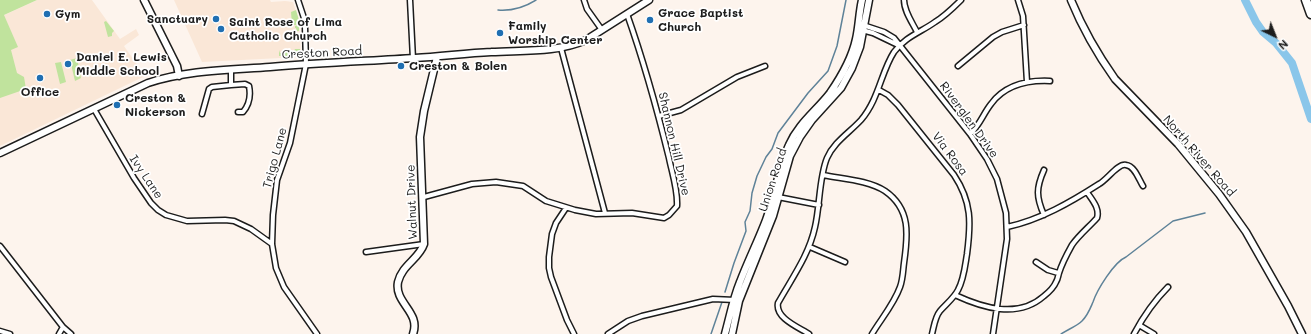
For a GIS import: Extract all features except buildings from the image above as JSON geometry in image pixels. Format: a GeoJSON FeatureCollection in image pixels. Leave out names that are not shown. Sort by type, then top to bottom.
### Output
{"type":"FeatureCollection","features":[{"type":"Feature","properties":{"kind":"highway"},"geometry":{"type":"LineString","coordinates":[[1306,0],[1311,14]]}},
{"type":"Feature","properties":{"kind":"main road"},"geometry":{"type":"LineString","coordinates":[[144,0],[177,66],[179,76]]}},
{"type":"Feature","properties":{"kind":"main road","name":"Creston Road"},"geometry":{"type":"LineString","coordinates":[[0,153],[148,83],[164,78],[197,72],[561,48],[575,45],[602,30],[649,0]]}},
{"type":"Feature","properties":{"kind":"main road","name":"Union Road"},"geometry":{"type":"LineString","coordinates":[[726,334],[736,300],[762,245],[776,196],[787,165],[800,137],[812,120],[841,88],[852,68],[860,47],[862,0]]}},
{"type":"Feature","properties":{"kind":"main road","name":"Union Road"},"geometry":{"type":"LineString","coordinates":[[861,27],[869,0]]}},
{"type":"Feature","properties":{"kind":"main road","name":"North River Road"},"geometry":{"type":"LineString","coordinates":[[1071,0],[1091,41],[1115,80],[1178,144],[1219,194],[1246,232],[1288,306],[1302,334]]}},
{"type":"Feature","properties":{"kind":"main road","name":"Walnut Drive"},"geometry":{"type":"LineString","coordinates":[[413,334],[415,322],[412,314],[401,300],[398,284],[405,268],[419,254],[424,244],[424,197],[420,150],[421,126],[437,57]]}},
{"type":"Feature","properties":{"kind":"main road","name":"Union Road"},"geometry":{"type":"LineString","coordinates":[[732,334],[736,300]]}},
{"type":"Feature","properties":{"kind":"street","name":"Trigo Lane"},"geometry":{"type":"LineString","coordinates":[[298,0],[304,18],[306,64],[290,143],[277,180],[273,215],[272,244],[276,268],[284,287],[317,334]]}},
{"type":"Feature","properties":{"kind":"street"},"geometry":{"type":"LineString","coordinates":[[410,0],[413,58]]}},
{"type":"Feature","properties":{"kind":"street"},"geometry":{"type":"LineString","coordinates":[[584,0],[587,9],[602,30]]}},
{"type":"Feature","properties":{"kind":"street"},"geometry":{"type":"LineString","coordinates":[[904,0],[904,6],[917,32]]}},
{"type":"Feature","properties":{"kind":"street"},"geometry":{"type":"LineString","coordinates":[[809,334],[784,318],[777,307],[810,247],[827,158],[836,144],[861,120],[870,106],[879,90],[889,62],[899,45],[942,17],[961,0]]}},
{"type":"Feature","properties":{"kind":"street"},"geometry":{"type":"LineString","coordinates":[[1018,0],[1021,6],[1024,25],[1027,82]]}},
{"type":"Feature","properties":{"kind":"street","name":"Shannon Hill Drive"},"geometry":{"type":"LineString","coordinates":[[424,197],[472,184],[496,182],[523,186],[546,201],[566,208],[596,214],[632,213],[664,218],[669,215],[677,206],[676,192],[659,116],[644,63],[627,14]]}},
{"type":"Feature","properties":{"kind":"street"},"geometry":{"type":"LineString","coordinates":[[958,66],[993,37],[1002,32],[1024,25]]}},
{"type":"Feature","properties":{"kind":"street","name":"Riverglen Drive"},"geometry":{"type":"LineString","coordinates":[[861,27],[899,45],[970,134],[987,159],[997,179],[1003,199],[1007,239],[993,334]]}},
{"type":"Feature","properties":{"kind":"street"},"geometry":{"type":"LineString","coordinates":[[561,48],[605,213]]}},
{"type":"Feature","properties":{"kind":"street"},"geometry":{"type":"LineString","coordinates":[[659,116],[681,110],[737,77],[765,66]]}},
{"type":"Feature","properties":{"kind":"street"},"geometry":{"type":"LineString","coordinates":[[231,70],[231,84]]}},
{"type":"Feature","properties":{"kind":"street"},"geometry":{"type":"LineString","coordinates":[[970,134],[976,129],[992,103],[999,96],[1016,85],[1027,82],[1050,81]]}},
{"type":"Feature","properties":{"kind":"street"},"geometry":{"type":"LineString","coordinates":[[202,114],[209,89],[212,87],[231,84],[245,84],[249,86],[250,92],[247,107],[243,112],[238,112]]}},
{"type":"Feature","properties":{"kind":"street","name":"Via Rosa"},"geometry":{"type":"LineString","coordinates":[[879,90],[888,95],[903,111],[954,175],[966,198],[970,216],[969,238],[961,282],[955,295],[939,312],[932,334]]}},
{"type":"Feature","properties":{"kind":"street","name":"Ivy Lane"},"geometry":{"type":"LineString","coordinates":[[94,109],[134,178],[151,203],[158,210],[166,215],[187,221],[234,221],[250,229],[272,244]]}},
{"type":"Feature","properties":{"kind":"street"},"geometry":{"type":"LineString","coordinates":[[1007,227],[1044,215],[1087,192],[1107,179],[1116,169],[1121,166],[1126,165],[1131,167],[1143,186]]}},
{"type":"Feature","properties":{"kind":"street"},"geometry":{"type":"LineString","coordinates":[[1044,170],[1038,183],[1037,194],[1039,204],[1044,215]]}},
{"type":"Feature","properties":{"kind":"street"},"geometry":{"type":"LineString","coordinates":[[823,175],[861,182],[877,187],[884,191],[898,204],[905,220],[907,239],[901,286],[896,297],[872,334]]}},
{"type":"Feature","properties":{"kind":"street"},"geometry":{"type":"LineString","coordinates":[[955,295],[971,302],[997,309],[1020,309],[1030,306],[1040,299],[1050,291],[1056,282],[1066,256],[1073,244],[1097,218],[1098,208],[1087,192]]}},
{"type":"Feature","properties":{"kind":"street"},"geometry":{"type":"LineString","coordinates":[[776,196],[819,205]]}},
{"type":"Feature","properties":{"kind":"street"},"geometry":{"type":"LineString","coordinates":[[566,208],[556,223],[552,234],[549,268],[567,320],[574,334]]}},
{"type":"Feature","properties":{"kind":"street"},"geometry":{"type":"LineString","coordinates":[[366,252],[424,244]]}},
{"type":"Feature","properties":{"kind":"street"},"geometry":{"type":"LineString","coordinates":[[0,246],[63,327],[71,334]]}},
{"type":"Feature","properties":{"kind":"street"},"geometry":{"type":"LineString","coordinates":[[810,247],[844,262]]}},
{"type":"Feature","properties":{"kind":"street"},"geometry":{"type":"LineString","coordinates":[[1036,262],[1048,270],[1058,274]]}},
{"type":"Feature","properties":{"kind":"street"},"geometry":{"type":"LineString","coordinates":[[1134,334],[1158,297],[1168,287]]}},
{"type":"Feature","properties":{"kind":"street"},"geometry":{"type":"LineString","coordinates":[[608,334],[628,321],[642,316],[713,299],[736,300]]}},
{"type":"Feature","properties":{"kind":"street"},"geometry":{"type":"LineString","coordinates":[[1139,325],[1154,334]]}},
{"type":"Feature","properties":{"kind":"street"},"geometry":{"type":"LineString","coordinates":[[59,334],[63,327]]}},
{"type":"Feature","properties":{"kind":"street"},"geometry":{"type":"LineString","coordinates":[[0,331],[10,334]]}},
{"type":"Feature","properties":{"kind":"shaded area","name":"Daniel E. Lewis Middle School"},"geometry":{"type":"Polygon","coordinates":[[[37,0],[92,0],[120,39],[136,29],[139,35],[124,46],[145,76],[0,146],[0,17],[37,0]]]}},
{"type":"Feature","properties":{"kind":"shaded area"},"geometry":{"type":"Polygon","coordinates":[[[174,0],[270,0],[271,2],[293,2],[299,20],[301,57],[202,62],[174,0]]]}},
{"type":"Feature","properties":{"kind":"green space"},"geometry":{"type":"Polygon","coordinates":[[[0,0],[37,0],[4,15],[18,47],[11,50],[17,73],[24,77],[26,89],[0,98],[0,0]]]}},
{"type":"Feature","properties":{"kind":"green space"},"geometry":{"type":"Polygon","coordinates":[[[296,10],[299,20],[299,31],[295,28],[295,26],[298,25],[292,25],[291,12],[296,10]]]}},
{"type":"Feature","properties":{"kind":"green space"},"geometry":{"type":"Polygon","coordinates":[[[106,21],[114,31],[112,36],[108,37],[104,22],[106,21]]]}},
{"type":"Feature","properties":{"kind":"green space"},"geometry":{"type":"Polygon","coordinates":[[[295,49],[300,49],[301,54],[299,56],[279,56],[279,50],[280,53],[285,53],[285,51],[294,51],[295,49]]]}},
{"type":"Feature","properties":{"kind":"green space"},"geometry":{"type":"Polygon","coordinates":[[[77,58],[81,78],[75,81],[70,60],[77,58]]]}},
{"type":"Feature","properties":{"kind":"green space"},"geometry":{"type":"Polygon","coordinates":[[[61,62],[66,82],[60,84],[55,63],[61,62]]]}},
{"type":"Feature","properties":{"kind":"waterway"},"geometry":{"type":"LineString","coordinates":[[498,10],[518,8],[536,0]]}},
{"type":"Feature","properties":{"kind":"waterway"},"geometry":{"type":"LineString","coordinates":[[725,292],[746,231],[745,222],[750,211],[752,193],[757,176],[766,157],[772,149],[778,133],[808,93],[828,71],[837,46],[846,0]]}},
{"type":"Feature","properties":{"kind":"waterway"},"geometry":{"type":"LineString","coordinates":[[1245,0],[1263,32],[1276,43],[1292,63],[1311,119]]}},
{"type":"Feature","properties":{"kind":"waterway"},"geometry":{"type":"LineString","coordinates":[[1061,334],[1077,325],[1084,319],[1089,312],[1102,284],[1116,264],[1173,221],[1205,213]]}},
{"type":"Feature","properties":{"kind":"waterway"},"geometry":{"type":"LineString","coordinates":[[711,334],[722,302]]}},
{"type":"Feature","properties":{"kind":"place","name":"Gym"},"geometry":{"type":"Point","coordinates":[47,14]}},
{"type":"Feature","properties":{"kind":"place","name":"Sanctuary"},"geometry":{"type":"Point","coordinates":[216,19]}},
{"type":"Feature","properties":{"kind":"place","name":"Grace Baptist Church"},"geometry":{"type":"Point","coordinates":[650,20]}},
{"type":"Feature","properties":{"kind":"place","name":"Saint Rose of Lima Catholic Church"},"geometry":{"type":"Point","coordinates":[221,29]}},
{"type":"Feature","properties":{"kind":"place","name":"Family Worship Center"},"geometry":{"type":"Point","coordinates":[500,33]}},
{"type":"Feature","properties":{"kind":"place","name":"Daniel E. Lewis Middle School"},"geometry":{"type":"Point","coordinates":[68,64]}},
{"type":"Feature","properties":{"kind":"place","name":"Creston & Bolen"},"geometry":{"type":"Point","coordinates":[401,66]}},
{"type":"Feature","properties":{"kind":"place","name":"Office"},"geometry":{"type":"Point","coordinates":[40,78]}},
{"type":"Feature","properties":{"kind":"place","name":"Creston & Nickerson"},"geometry":{"type":"Point","coordinates":[117,105]}}]}
